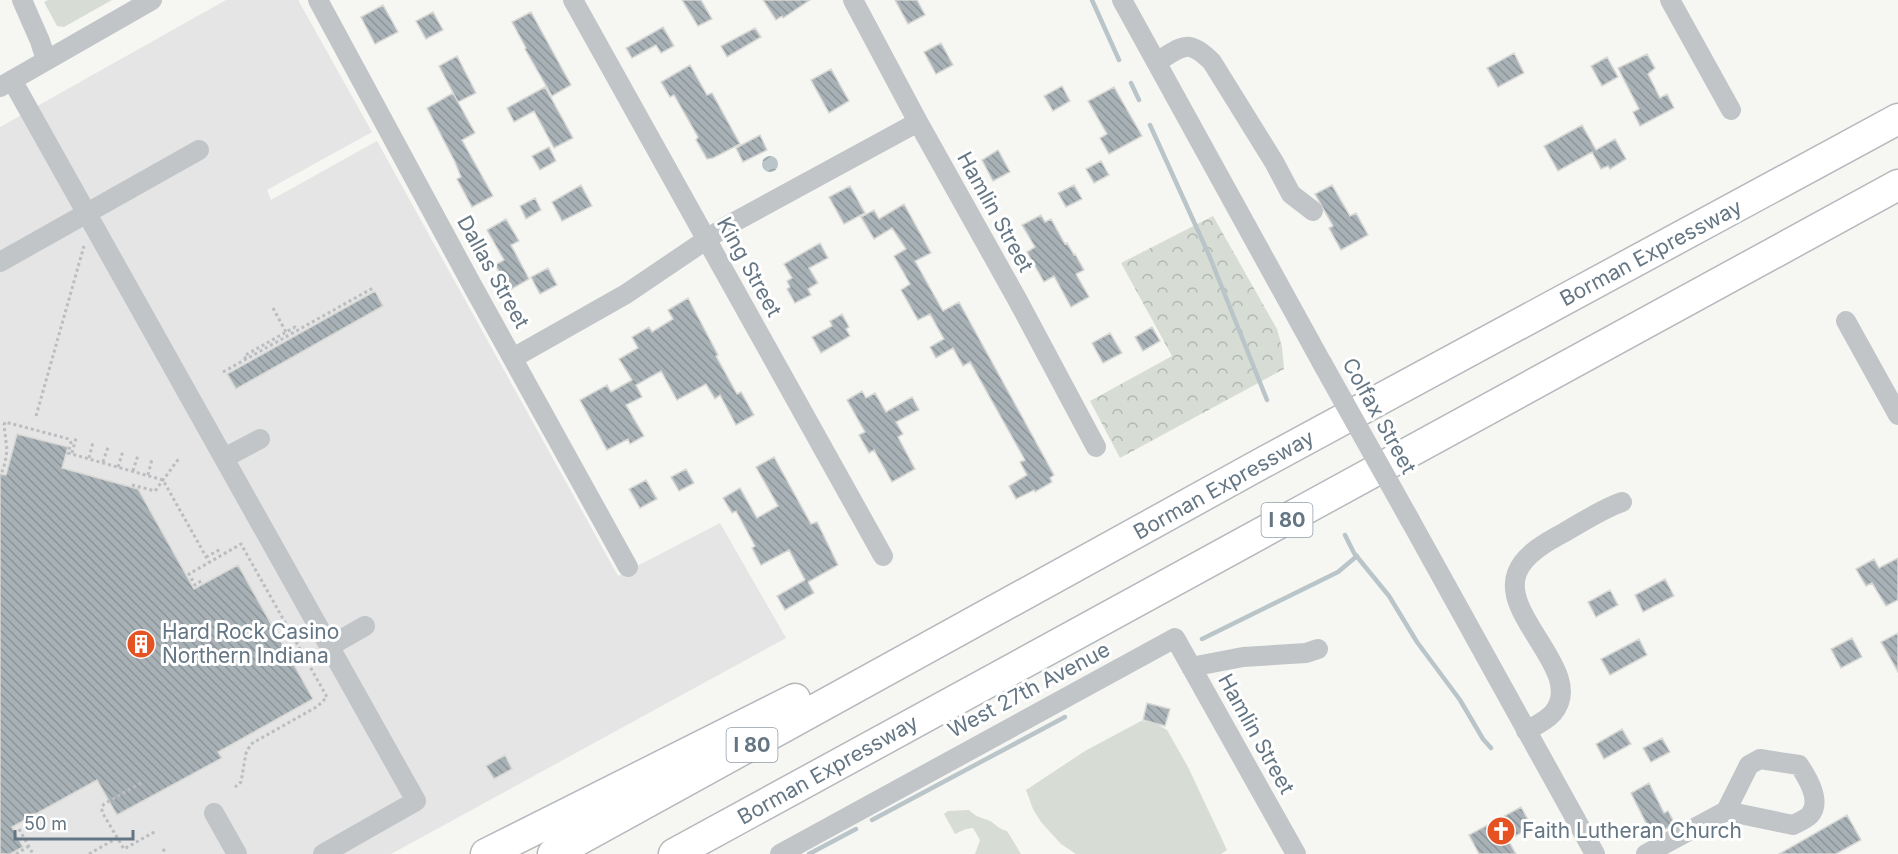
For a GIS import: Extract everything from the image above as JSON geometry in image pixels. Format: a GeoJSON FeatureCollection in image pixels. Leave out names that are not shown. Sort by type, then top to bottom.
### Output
{"type":"FeatureCollection","features":[{"type":"Feature","properties":{"kind":"highway"},"geometry":{"type":"LineString","coordinates":[[1845,148],[1898,113]]}},
{"type":"Feature","properties":{"kind":"highway","name":"Borman Expressway"},"geometry":{"type":"LineString","coordinates":[[553,854],[1266,461],[1898,119]]}},
{"type":"Feature","properties":{"kind":"highway","name":"Borman Expressway"},"geometry":{"type":"LineString","coordinates":[[674,854],[1898,185]]}},
{"type":"Feature","properties":{"kind":"highway"},"geometry":{"type":"LineString","coordinates":[[486,854],[818,687],[950,636]]}},
{"type":"Feature","properties":{"kind":"street"},"geometry":{"type":"LineString","coordinates":[[22,0],[46,60]]}},
{"type":"Feature","properties":{"kind":"street"},"geometry":{"type":"LineString","coordinates":[[152,0],[6,83],[87,213],[416,801],[323,854]]}},
{"type":"Feature","properties":{"kind":"street","name":"Dallas Street"},"geometry":{"type":"LineString","coordinates":[[318,0],[628,567]]}},
{"type":"Feature","properties":{"kind":"street","name":"King Street"},"geometry":{"type":"LineString","coordinates":[[573,0],[883,556]]}},
{"type":"Feature","properties":{"kind":"street","name":"Hamlin Street"},"geometry":{"type":"LineString","coordinates":[[853,0],[1096,447]]}},
{"type":"Feature","properties":{"kind":"street","name":"Colfax Street"},"geometry":{"type":"LineString","coordinates":[[1122,0],[1595,854]]}},
{"type":"Feature","properties":{"kind":"street"},"geometry":{"type":"LineString","coordinates":[[1670,0],[1731,110]]}},
{"type":"Feature","properties":{"kind":"street"},"geometry":{"type":"LineString","coordinates":[[1156,62],[1185,47],[1196,47],[1200,50],[1212,62],[1274,162],[1291,195],[1313,211]]}},
{"type":"Feature","properties":{"kind":"street"},"geometry":{"type":"LineString","coordinates":[[513,358],[626,294],[706,240],[918,122]]}},
{"type":"Feature","properties":{"kind":"street"},"geometry":{"type":"LineString","coordinates":[[0,262],[199,150]]}},
{"type":"Feature","properties":{"kind":"street"},"geometry":{"type":"LineString","coordinates":[[1846,321],[1898,415]]}},
{"type":"Feature","properties":{"kind":"street"},"geometry":{"type":"LineString","coordinates":[[225,458],[260,439]]}},
{"type":"Feature","properties":{"kind":"street"},"geometry":{"type":"LineString","coordinates":[[1526,731],[1554,712],[1561,694],[1554,668],[1516,598],[1517,572],[1525,561],[1545,543],[1605,509],[1622,502]]}},
{"type":"Feature","properties":{"kind":"street"},"geometry":{"type":"LineString","coordinates":[[330,646],[364,626]]}},
{"type":"Feature","properties":{"kind":"street","name":"Hamlin Street"},"geometry":{"type":"LineString","coordinates":[[1175,638],[1296,854]]}},
{"type":"Feature","properties":{"kind":"street","name":"West 27th Avenue"},"geometry":{"type":"LineString","coordinates":[[780,854],[1175,638]]}},
{"type":"Feature","properties":{"kind":"street"},"geometry":{"type":"LineString","coordinates":[[1191,667],[1243,657],[1306,653],[1318,649]]}},
{"type":"Feature","properties":{"kind":"street"},"geometry":{"type":"LineString","coordinates":[[1646,854],[1726,811],[1749,765],[1760,759],[1799,765],[1811,787],[1813,810],[1809,816],[1793,825],[1726,811]]}},
{"type":"Feature","properties":{"kind":"street"},"geometry":{"type":"LineString","coordinates":[[214,813],[237,854]]}},
{"type":"Feature","properties":{"kind":"path"},"geometry":{"type":"LineString","coordinates":[[36,416],[84,246],[87,244]]}},
{"type":"Feature","properties":{"kind":"path"},"geometry":{"type":"LineString","coordinates":[[223,372],[372,288]]}},
{"type":"Feature","properties":{"kind":"path"},"geometry":{"type":"LineString","coordinates":[[273,308],[286,332]]}},
{"type":"Feature","properties":{"kind":"path"},"geometry":{"type":"LineString","coordinates":[[246,359],[244,356],[286,332],[295,327],[297,330]]}},
{"type":"Feature","properties":{"kind":"path"},"geometry":{"type":"LineString","coordinates":[[0,477],[5,463],[7,446],[4,424],[7,422],[69,439],[71,443],[68,453],[163,480],[209,562]]}},
{"type":"Feature","properties":{"kind":"path"},"geometry":{"type":"LineString","coordinates":[[72,454],[76,438]]}},
{"type":"Feature","properties":{"kind":"path"},"geometry":{"type":"LineString","coordinates":[[89,459],[93,442]]}},
{"type":"Feature","properties":{"kind":"path"},"geometry":{"type":"LineString","coordinates":[[103,463],[108,447]]}},
{"type":"Feature","properties":{"kind":"path"},"geometry":{"type":"LineString","coordinates":[[118,467],[123,451]]}},
{"type":"Feature","properties":{"kind":"path"},"geometry":{"type":"LineString","coordinates":[[133,472],[138,455]]}},
{"type":"Feature","properties":{"kind":"path"},"geometry":{"type":"LineString","coordinates":[[132,485],[155,491],[180,457]]}},
{"type":"Feature","properties":{"kind":"path"},"geometry":{"type":"LineString","coordinates":[[148,476],[152,459]]}},
{"type":"Feature","properties":{"kind":"path"},"geometry":{"type":"LineString","coordinates":[[201,580],[195,585],[189,574],[241,544],[327,697],[318,706],[251,744],[246,753],[241,782],[235,787]]}},
{"type":"Feature","properties":{"kind":"path"},"geometry":{"type":"LineString","coordinates":[[206,557],[220,549]]}},
{"type":"Feature","properties":{"kind":"path"},"geometry":{"type":"LineString","coordinates":[[141,783],[103,805],[102,812],[122,848],[156,831]]}},
{"type":"Feature","properties":{"kind":"path"},"geometry":{"type":"LineString","coordinates":[[19,829],[33,854]]}},
{"type":"Feature","properties":{"kind":"path"},"geometry":{"type":"LineString","coordinates":[[89,854],[117,838]]}},
{"type":"Feature","properties":{"kind":"path"},"geometry":{"type":"LineString","coordinates":[[16,854],[29,846]]}},
{"type":"Feature","properties":{"kind":"path"},"geometry":{"type":"LineString","coordinates":[[164,849],[166,854]]}},
{"type":"Feature","properties":{"kind":"shaded area"},"geometry":{"type":"Polygon","coordinates":[[[226,0],[298,0],[372,132],[267,190],[271,200],[377,141],[618,576],[720,523],[786,638],[391,854],[0,854],[0,127],[226,0]]]}},
{"type":"Feature","properties":{"kind":"green space"},"geometry":{"type":"Polygon","coordinates":[[[48,0],[112,0],[64,27],[57,26],[44,2],[48,0]]]}},
{"type":"Feature","properties":{"kind":"green space"},"geometry":{"type":"Polygon","coordinates":[[[1213,216],[1277,329],[1282,347],[1284,369],[1120,458],[1090,401],[1172,356],[1121,263],[1213,216]]]}},
{"type":"Feature","properties":{"kind":"green space"},"geometry":{"type":"Polygon","coordinates":[[[1141,721],[1155,723],[1167,730],[1188,767],[1227,850],[1221,854],[1076,854],[1061,844],[1041,822],[1033,809],[1026,790],[1085,751],[1141,721]]]}},
{"type":"Feature","properties":{"kind":"green space"},"geometry":{"type":"Polygon","coordinates":[[[969,810],[1007,831],[1021,854],[975,854],[980,840],[973,828],[955,834],[944,814],[948,811],[969,810]]]}},
{"type":"Feature","properties":{"kind":"water"},"geometry":{"type":"Polygon","coordinates":[[[767,156],[773,156],[778,164],[776,170],[767,172],[762,167],[762,161],[767,156]]]}},
{"type":"Feature","properties":{"kind":"building"},"geometry":{"type":"Polygon","coordinates":[[[682,0],[701,0],[712,19],[698,26],[682,0]]]}},
{"type":"Feature","properties":{"kind":"building"},"geometry":{"type":"Polygon","coordinates":[[[763,0],[810,0],[783,18],[782,16],[776,20],[763,0]]]}},
{"type":"Feature","properties":{"kind":"building"},"geometry":{"type":"Polygon","coordinates":[[[895,0],[917,0],[925,15],[908,24],[895,0]]]}},
{"type":"Feature","properties":{"kind":"building"},"geometry":{"type":"Polygon","coordinates":[[[383,5],[398,32],[375,44],[361,17],[383,5]]]}},
{"type":"Feature","properties":{"kind":"building"},"geometry":{"type":"Polygon","coordinates":[[[433,12],[443,30],[426,39],[416,21],[433,12]]]}},
{"type":"Feature","properties":{"kind":"building"},"geometry":{"type":"Polygon","coordinates":[[[531,12],[571,85],[552,96],[512,22],[531,12]]]}},
{"type":"Feature","properties":{"kind":"building"},"geometry":{"type":"Polygon","coordinates":[[[663,27],[674,46],[661,53],[656,45],[632,58],[626,48],[663,27]]]}},
{"type":"Feature","properties":{"kind":"building"},"geometry":{"type":"Polygon","coordinates":[[[755,28],[761,37],[727,57],[721,46],[755,28]]]}},
{"type":"Feature","properties":{"kind":"building"},"geometry":{"type":"Polygon","coordinates":[[[941,43],[953,65],[936,74],[924,52],[941,43]]]}},
{"type":"Feature","properties":{"kind":"building"},"geometry":{"type":"Polygon","coordinates":[[[1514,53],[1524,73],[1498,87],[1487,68],[1514,53]]]}},
{"type":"Feature","properties":{"kind":"building"},"geometry":{"type":"Polygon","coordinates":[[[1647,54],[1655,68],[1648,74],[1660,98],[1667,94],[1674,108],[1640,126],[1633,112],[1639,109],[1618,68],[1647,54]]]}},
{"type":"Feature","properties":{"kind":"building"},"geometry":{"type":"Polygon","coordinates":[[[457,56],[476,93],[458,102],[439,66],[457,56]]]}},
{"type":"Feature","properties":{"kind":"building"},"geometry":{"type":"Polygon","coordinates":[[[1607,57],[1618,77],[1602,86],[1591,66],[1607,57]]]}},
{"type":"Feature","properties":{"kind":"building"},"geometry":{"type":"Polygon","coordinates":[[[690,65],[707,95],[712,93],[740,144],[713,158],[707,159],[696,140],[698,137],[674,95],[670,97],[661,82],[690,65]]]}},
{"type":"Feature","properties":{"kind":"building"},"geometry":{"type":"Polygon","coordinates":[[[831,69],[849,101],[829,113],[811,80],[831,69]]]}},
{"type":"Feature","properties":{"kind":"building"},"geometry":{"type":"Polygon","coordinates":[[[1062,86],[1070,101],[1053,111],[1044,96],[1062,86]]]}},
{"type":"Feature","properties":{"kind":"building"},"geometry":{"type":"Polygon","coordinates":[[[545,87],[573,138],[554,148],[534,111],[514,122],[507,108],[545,87]]]}},
{"type":"Feature","properties":{"kind":"building"},"geometry":{"type":"Polygon","coordinates":[[[1114,87],[1142,136],[1109,154],[1100,138],[1107,134],[1088,101],[1114,87]]]}},
{"type":"Feature","properties":{"kind":"building"},"geometry":{"type":"Polygon","coordinates":[[[453,93],[475,133],[462,140],[493,196],[472,207],[457,179],[461,177],[455,162],[427,108],[453,93]]]}},
{"type":"Feature","properties":{"kind":"building"},"geometry":{"type":"Polygon","coordinates":[[[1582,125],[1596,150],[1615,139],[1626,159],[1610,169],[1608,166],[1601,169],[1592,152],[1558,171],[1544,146],[1582,125]]]}},
{"type":"Feature","properties":{"kind":"building"},"geometry":{"type":"Polygon","coordinates":[[[760,135],[767,150],[743,162],[736,148],[760,135]]]}},
{"type":"Feature","properties":{"kind":"building"},"geometry":{"type":"Polygon","coordinates":[[[549,147],[556,161],[540,170],[532,156],[549,147]]]}},
{"type":"Feature","properties":{"kind":"building"},"geometry":{"type":"Polygon","coordinates":[[[998,150],[1010,172],[993,181],[982,160],[998,150]]]}},
{"type":"Feature","properties":{"kind":"building"},"geometry":{"type":"Polygon","coordinates":[[[1101,161],[1109,175],[1094,183],[1086,169],[1101,161]]]}},
{"type":"Feature","properties":{"kind":"building"},"geometry":{"type":"Polygon","coordinates":[[[581,185],[592,206],[562,221],[552,202],[581,185]]]}},
{"type":"Feature","properties":{"kind":"building"},"geometry":{"type":"Polygon","coordinates":[[[1074,185],[1082,199],[1066,207],[1058,193],[1074,185]]]}},
{"type":"Feature","properties":{"kind":"building"},"geometry":{"type":"Polygon","coordinates":[[[1332,185],[1350,216],[1356,213],[1368,235],[1341,250],[1329,228],[1333,226],[1315,194],[1332,185]]]}},
{"type":"Feature","properties":{"kind":"building"},"geometry":{"type":"Polygon","coordinates":[[[850,186],[865,213],[844,224],[829,197],[850,186]]]}},
{"type":"Feature","properties":{"kind":"building"},"geometry":{"type":"Polygon","coordinates":[[[535,198],[541,210],[526,219],[520,206],[535,198]]]}},
{"type":"Feature","properties":{"kind":"building"},"geometry":{"type":"Polygon","coordinates":[[[904,204],[931,253],[915,261],[943,311],[959,302],[1054,475],[1050,478],[1052,482],[1035,492],[1034,490],[1016,499],[1009,486],[1027,475],[1020,462],[1025,460],[970,362],[963,366],[953,348],[936,358],[930,347],[944,339],[930,314],[918,320],[901,290],[910,284],[894,256],[906,249],[892,228],[874,239],[861,217],[874,210],[879,219],[904,204]]]}},
{"type":"Feature","properties":{"kind":"building"},"geometry":{"type":"Polygon","coordinates":[[[1041,215],[1045,222],[1051,219],[1065,244],[1067,243],[1084,270],[1076,274],[1089,297],[1071,307],[1054,276],[1044,282],[1027,252],[1035,247],[1022,225],[1041,215]]]}},
{"type":"Feature","properties":{"kind":"building"},"geometry":{"type":"Polygon","coordinates":[[[506,219],[519,241],[511,245],[529,279],[510,290],[495,265],[504,260],[487,230],[506,219]]]}},
{"type":"Feature","properties":{"kind":"building"},"geometry":{"type":"Polygon","coordinates":[[[820,243],[828,258],[809,268],[818,283],[808,289],[811,295],[795,303],[787,289],[790,287],[787,281],[792,278],[784,264],[820,243]]]}},
{"type":"Feature","properties":{"kind":"building"},"geometry":{"type":"Polygon","coordinates":[[[548,268],[557,285],[540,294],[531,277],[548,268]]]}},
{"type":"Feature","properties":{"kind":"building"},"geometry":{"type":"Polygon","coordinates":[[[375,291],[383,306],[236,389],[227,374],[375,291]]]}},
{"type":"Feature","properties":{"kind":"building"},"geometry":{"type":"Polygon","coordinates":[[[688,298],[737,394],[741,392],[754,415],[736,425],[720,395],[715,399],[706,384],[677,400],[661,371],[636,385],[642,397],[626,405],[644,436],[630,444],[628,439],[607,450],[580,400],[607,385],[611,392],[632,380],[619,359],[638,348],[632,337],[649,327],[652,332],[673,319],[668,310],[688,298]]]}},
{"type":"Feature","properties":{"kind":"building"},"geometry":{"type":"Polygon","coordinates":[[[842,314],[849,327],[846,329],[850,336],[821,353],[812,337],[832,326],[830,321],[842,314]]]}},
{"type":"Feature","properties":{"kind":"building"},"geometry":{"type":"Polygon","coordinates":[[[1152,327],[1160,341],[1143,351],[1135,337],[1152,327]]]}},
{"type":"Feature","properties":{"kind":"building"},"geometry":{"type":"Polygon","coordinates":[[[1110,333],[1122,353],[1103,363],[1092,343],[1110,333]]]}},
{"type":"Feature","properties":{"kind":"building"},"geometry":{"type":"Polygon","coordinates":[[[862,391],[866,398],[875,393],[886,412],[912,397],[919,410],[896,422],[903,434],[898,437],[915,469],[892,482],[874,450],[869,453],[859,435],[865,432],[847,400],[862,391]]]}},
{"type":"Feature","properties":{"kind":"building","name":"Hard Rock Casino Northern Indiana"},"geometry":{"type":"Polygon","coordinates":[[[17,434],[68,447],[62,468],[138,489],[194,589],[238,565],[313,699],[218,752],[222,758],[117,815],[97,780],[12,827],[23,847],[10,854],[0,854],[0,474],[6,475],[17,434]]]}},
{"type":"Feature","properties":{"kind":"building"},"geometry":{"type":"Polygon","coordinates":[[[774,457],[811,524],[817,522],[838,565],[808,582],[814,593],[785,610],[777,596],[805,580],[789,550],[761,565],[752,548],[755,546],[736,511],[732,513],[723,498],[740,488],[757,518],[778,506],[756,467],[774,457]]]}},
{"type":"Feature","properties":{"kind":"building"},"geometry":{"type":"Polygon","coordinates":[[[686,469],[694,483],[679,491],[671,477],[686,469]]]}},
{"type":"Feature","properties":{"kind":"building"},"geometry":{"type":"Polygon","coordinates":[[[646,480],[657,499],[640,508],[629,489],[646,480]]]}},
{"type":"Feature","properties":{"kind":"building"},"geometry":{"type":"Polygon","coordinates":[[[1898,558],[1898,600],[1886,606],[1872,583],[1866,586],[1856,569],[1874,559],[1879,568],[1898,558]]]}},
{"type":"Feature","properties":{"kind":"building"},"geometry":{"type":"Polygon","coordinates":[[[1665,579],[1674,596],[1643,612],[1635,595],[1665,579]]]}},
{"type":"Feature","properties":{"kind":"building"},"geometry":{"type":"Polygon","coordinates":[[[1610,590],[1618,605],[1596,617],[1588,602],[1610,590]]]}},
{"type":"Feature","properties":{"kind":"building"},"geometry":{"type":"Polygon","coordinates":[[[1898,633],[1898,672],[1881,642],[1898,633]]]}},
{"type":"Feature","properties":{"kind":"building"},"geometry":{"type":"Polygon","coordinates":[[[1852,638],[1862,657],[1841,668],[1831,649],[1852,638]]]}},
{"type":"Feature","properties":{"kind":"building"},"geometry":{"type":"Polygon","coordinates":[[[1639,639],[1647,655],[1610,675],[1601,659],[1639,639]]]}},
{"type":"Feature","properties":{"kind":"building"},"geometry":{"type":"Polygon","coordinates":[[[1147,703],[1170,709],[1165,726],[1143,720],[1147,703]]]}},
{"type":"Feature","properties":{"kind":"building"},"geometry":{"type":"Polygon","coordinates":[[[1622,729],[1631,744],[1604,759],[1596,744],[1622,729]]]}},
{"type":"Feature","properties":{"kind":"building"},"geometry":{"type":"Polygon","coordinates":[[[1662,738],[1670,752],[1651,762],[1643,748],[1662,738]]]}},
{"type":"Feature","properties":{"kind":"building"},"geometry":{"type":"Polygon","coordinates":[[[505,755],[512,769],[494,779],[486,766],[505,755]]]}},
{"type":"Feature","properties":{"kind":"building"},"geometry":{"type":"Polygon","coordinates":[[[1649,783],[1664,813],[1668,811],[1675,824],[1647,839],[1640,826],[1646,823],[1631,793],[1649,783]]]}},
{"type":"Feature","properties":{"kind":"building","name":"Faith Lutheran Church"},"geometry":{"type":"Polygon","coordinates":[[[1521,807],[1532,827],[1508,840],[1516,854],[1479,854],[1469,835],[1521,807]]]}},
{"type":"Feature","properties":{"kind":"building"},"geometry":{"type":"Polygon","coordinates":[[[1847,815],[1861,840],[1836,854],[1779,854],[1847,815]]]}},
{"type":"Feature","properties":{"kind":"waterway"},"geometry":{"type":"LineString","coordinates":[[1092,0],[1119,60]]}},
{"type":"Feature","properties":{"kind":"waterway"},"geometry":{"type":"LineString","coordinates":[[1131,83],[1139,100]]}},
{"type":"Feature","properties":{"kind":"waterway"},"geometry":{"type":"LineString","coordinates":[[1150,125],[1209,255],[1267,400]]}},
{"type":"Feature","properties":{"kind":"waterway"},"geometry":{"type":"LineString","coordinates":[[1345,535],[1354,553],[1389,596],[1417,642],[1460,700],[1483,739],[1491,748]]}},
{"type":"Feature","properties":{"kind":"waterway"},"geometry":{"type":"LineString","coordinates":[[1202,639],[1338,572],[1357,556]]}},
{"type":"Feature","properties":{"kind":"waterway"},"geometry":{"type":"LineString","coordinates":[[872,820],[1065,717]]}},
{"type":"Feature","properties":{"kind":"waterway"},"geometry":{"type":"LineString","coordinates":[[809,854],[856,829]]}},
{"type":"Feature","properties":{"kind":"place","name":"Hard Rock Casino Northern Indiana"},"geometry":{"type":"Point","coordinates":[141,644]}},
{"type":"Feature","properties":{"kind":"place","name":"Faith Lutheran Church"},"geometry":{"type":"Point","coordinates":[1501,831]}}]}
